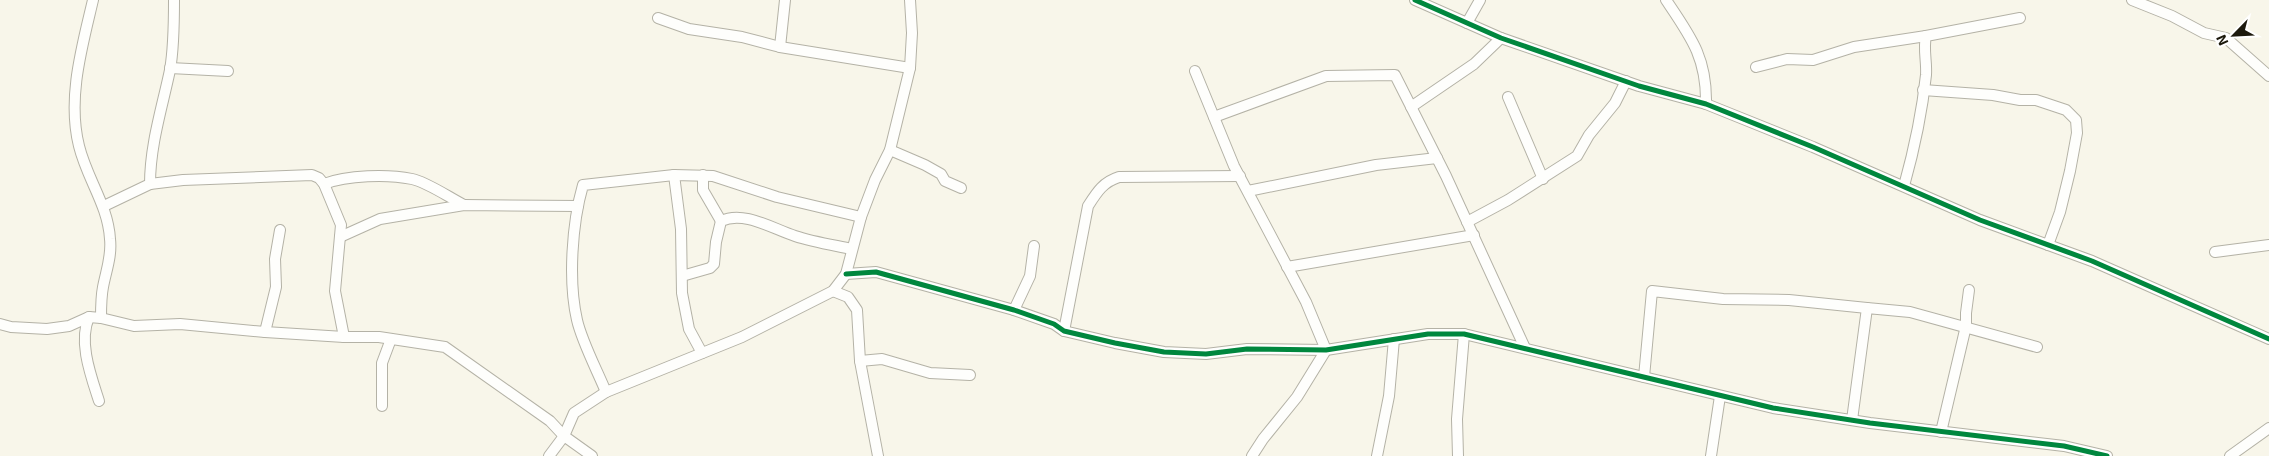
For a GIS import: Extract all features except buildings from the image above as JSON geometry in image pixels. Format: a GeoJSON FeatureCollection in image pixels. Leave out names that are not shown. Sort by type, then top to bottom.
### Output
{"type":"FeatureCollection","features":[{"type":"Feature","properties":{"kind":"street"},"geometry":{"type":"LineString","coordinates":[[93,0],[78,67],[75,116],[79,146],[104,206],[108,223],[110,258],[103,288],[101,318]]}},
{"type":"Feature","properties":{"kind":"street"},"geometry":{"type":"LineString","coordinates":[[150,184],[151,155],[170,68],[173,43],[174,0]]}},
{"type":"Feature","properties":{"kind":"street"},"geometry":{"type":"LineString","coordinates":[[780,47],[785,0]]}},
{"type":"Feature","properties":{"kind":"street"},"geometry":{"type":"LineString","coordinates":[[549,456],[564,436],[574,413],[606,392],[742,337],[833,291],[846,274],[861,217],[875,180],[890,150],[910,68],[912,33],[910,0]]}},
{"type":"Feature","properties":{"kind":"street"},"geometry":{"type":"LineString","coordinates":[[1414,0],[1501,38],[1626,81],[1706,104],[1904,186],[1980,220],[2092,261],[2269,338]]}},
{"type":"Feature","properties":{"kind":"street"},"geometry":{"type":"LineString","coordinates":[[1467,23],[1480,0]]}},
{"type":"Feature","properties":{"kind":"street"},"geometry":{"type":"LineString","coordinates":[[1666,0],[1686,29],[1703,64],[1706,104]]}},
{"type":"Feature","properties":{"kind":"street"},"geometry":{"type":"LineString","coordinates":[[2132,0],[2164,12],[2204,32],[2226,38],[2269,76]]}},
{"type":"Feature","properties":{"kind":"street"},"geometry":{"type":"LineString","coordinates":[[658,18],[689,29],[742,36],[780,47],[910,68]]}},
{"type":"Feature","properties":{"kind":"street"},"geometry":{"type":"LineString","coordinates":[[1756,67],[1787,59],[1813,60],[1854,47],[1926,36],[2020,18]]}},
{"type":"Feature","properties":{"kind":"street"},"geometry":{"type":"LineString","coordinates":[[1904,186],[1914,150],[1923,90],[1926,36]]}},
{"type":"Feature","properties":{"kind":"street"},"geometry":{"type":"LineString","coordinates":[[1411,107],[1474,64],[1501,38]]}},
{"type":"Feature","properties":{"kind":"street"},"geometry":{"type":"LineString","coordinates":[[170,68],[228,71]]}},
{"type":"Feature","properties":{"kind":"street"},"geometry":{"type":"LineString","coordinates":[[1195,71],[1240,176],[1306,302],[1326,350]]}},
{"type":"Feature","properties":{"kind":"street"},"geometry":{"type":"LineString","coordinates":[[1214,117],[1326,76],[1395,75],[1437,158],[1525,348]]}},
{"type":"Feature","properties":{"kind":"street"},"geometry":{"type":"LineString","coordinates":[[1467,222],[1543,179],[1577,156],[1589,135],[1615,103],[1626,81]]}},
{"type":"Feature","properties":{"kind":"street"},"geometry":{"type":"LineString","coordinates":[[1923,90],[2036,100],[2066,110],[2076,120],[2077,133],[2070,171],[2060,212],[2048,245]]}},
{"type":"Feature","properties":{"kind":"street"},"geometry":{"type":"LineString","coordinates":[[1508,97],[1543,179]]}},
{"type":"Feature","properties":{"kind":"street"},"geometry":{"type":"LineString","coordinates":[[890,150],[925,165],[941,174],[945,181],[961,188]]}},
{"type":"Feature","properties":{"kind":"street"},"geometry":{"type":"LineString","coordinates":[[1248,191],[1376,165],[1437,158]]}},
{"type":"Feature","properties":{"kind":"street"},"geometry":{"type":"LineString","coordinates":[[606,392],[577,320],[572,268],[578,206],[584,185],[674,174],[713,176],[777,197],[861,217]]}},
{"type":"Feature","properties":{"kind":"street"},"geometry":{"type":"LineString","coordinates":[[674,174],[681,229],[682,293],[689,329],[702,353]]}},
{"type":"Feature","properties":{"kind":"street"},"geometry":{"type":"LineString","coordinates":[[104,206],[150,184],[183,180],[312,175],[319,178],[324,184],[341,225],[335,291],[344,337]]}},
{"type":"Feature","properties":{"kind":"street"},"geometry":{"type":"LineString","coordinates":[[682,276],[710,268],[714,264],[716,242],[721,221],[703,190],[703,175]]}},
{"type":"Feature","properties":{"kind":"street"},"geometry":{"type":"LineString","coordinates":[[324,184],[334,180],[378,176],[414,179],[464,205]]}},
{"type":"Feature","properties":{"kind":"street"},"geometry":{"type":"LineString","coordinates":[[1064,331],[1088,206],[1098,191],[1108,181],[1118,177],[1240,176]]}},
{"type":"Feature","properties":{"kind":"street"},"geometry":{"type":"LineString","coordinates":[[340,236],[380,219],[464,205],[578,206]]}},
{"type":"Feature","properties":{"kind":"street"},"geometry":{"type":"LineString","coordinates":[[721,221],[728,218],[757,221],[795,236],[852,249]]}},
{"type":"Feature","properties":{"kind":"street"},"geometry":{"type":"LineString","coordinates":[[265,332],[276,287],[275,259],[280,230]]}},
{"type":"Feature","properties":{"kind":"street"},"geometry":{"type":"LineString","coordinates":[[1287,267],[1474,236]]}},
{"type":"Feature","properties":{"kind":"street"},"geometry":{"type":"LineString","coordinates":[[2215,252],[2269,245]]}},
{"type":"Feature","properties":{"kind":"street"},"geometry":{"type":"LineString","coordinates":[[1014,310],[1030,276],[1034,246]]}},
{"type":"Feature","properties":{"kind":"street"},"geometry":{"type":"LineString","coordinates":[[846,274],[876,272],[1014,310],[1054,324],[1064,331],[1164,352],[1206,354],[1247,349],[1326,350],[1428,334],[1464,334],[1772,408],[1941,432],[2064,446],[2107,456]]}},
{"type":"Feature","properties":{"kind":"street"},"geometry":{"type":"LineString","coordinates":[[1941,432],[1966,326],[1970,290]]}},
{"type":"Feature","properties":{"kind":"street"},"geometry":{"type":"LineString","coordinates":[[833,291],[848,297],[857,310],[860,361],[878,456]]}},
{"type":"Feature","properties":{"kind":"street"},"geometry":{"type":"LineString","coordinates":[[1644,377],[1652,291],[1723,299],[1789,300],[1910,312],[2037,347]]}},
{"type":"Feature","properties":{"kind":"street"},"geometry":{"type":"LineString","coordinates":[[1852,420],[1867,308]]}},
{"type":"Feature","properties":{"kind":"street"},"geometry":{"type":"LineString","coordinates":[[89,317],[84,329],[91,377],[100,401]]}},
{"type":"Feature","properties":{"kind":"street"},"geometry":{"type":"LineString","coordinates":[[0,324],[11,327],[47,329],[69,326],[89,317],[134,326],[180,324],[265,332],[391,339],[445,347],[550,421],[564,436],[592,456]]}},
{"type":"Feature","properties":{"kind":"street"},"geometry":{"type":"LineString","coordinates":[[1458,456],[1457,418],[1464,334]]}},
{"type":"Feature","properties":{"kind":"street"},"geometry":{"type":"LineString","coordinates":[[382,406],[382,363],[391,339]]}},
{"type":"Feature","properties":{"kind":"street"},"geometry":{"type":"LineString","coordinates":[[1377,456],[1389,396],[1394,339]]}},
{"type":"Feature","properties":{"kind":"street"},"geometry":{"type":"LineString","coordinates":[[1252,456],[1262,439],[1297,397],[1326,350]]}},
{"type":"Feature","properties":{"kind":"street"},"geometry":{"type":"LineString","coordinates":[[860,361],[882,359],[930,373],[970,375]]}},
{"type":"Feature","properties":{"kind":"street"},"geometry":{"type":"LineString","coordinates":[[1712,456],[1720,396]]}},
{"type":"Feature","properties":{"kind":"street"},"geometry":{"type":"LineString","coordinates":[[2230,456],[2269,428]]}},
{"type":"Feature","properties":{"kind":"cycle path"},"geometry":{"type":"LineString","coordinates":[[1415,0],[1501,38],[1639,86],[1706,104],[1813,147],[1980,220],[2092,261],[2269,339]]}},
{"type":"Feature","properties":{"kind":"cycle path"},"geometry":{"type":"LineString","coordinates":[[846,274],[876,272],[1014,310],[1054,324],[1064,331],[1164,352],[1206,354],[1247,349],[1326,350],[1428,334],[1464,334],[1773,408],[1870,423],[2064,446],[2107,456]]}}]}
